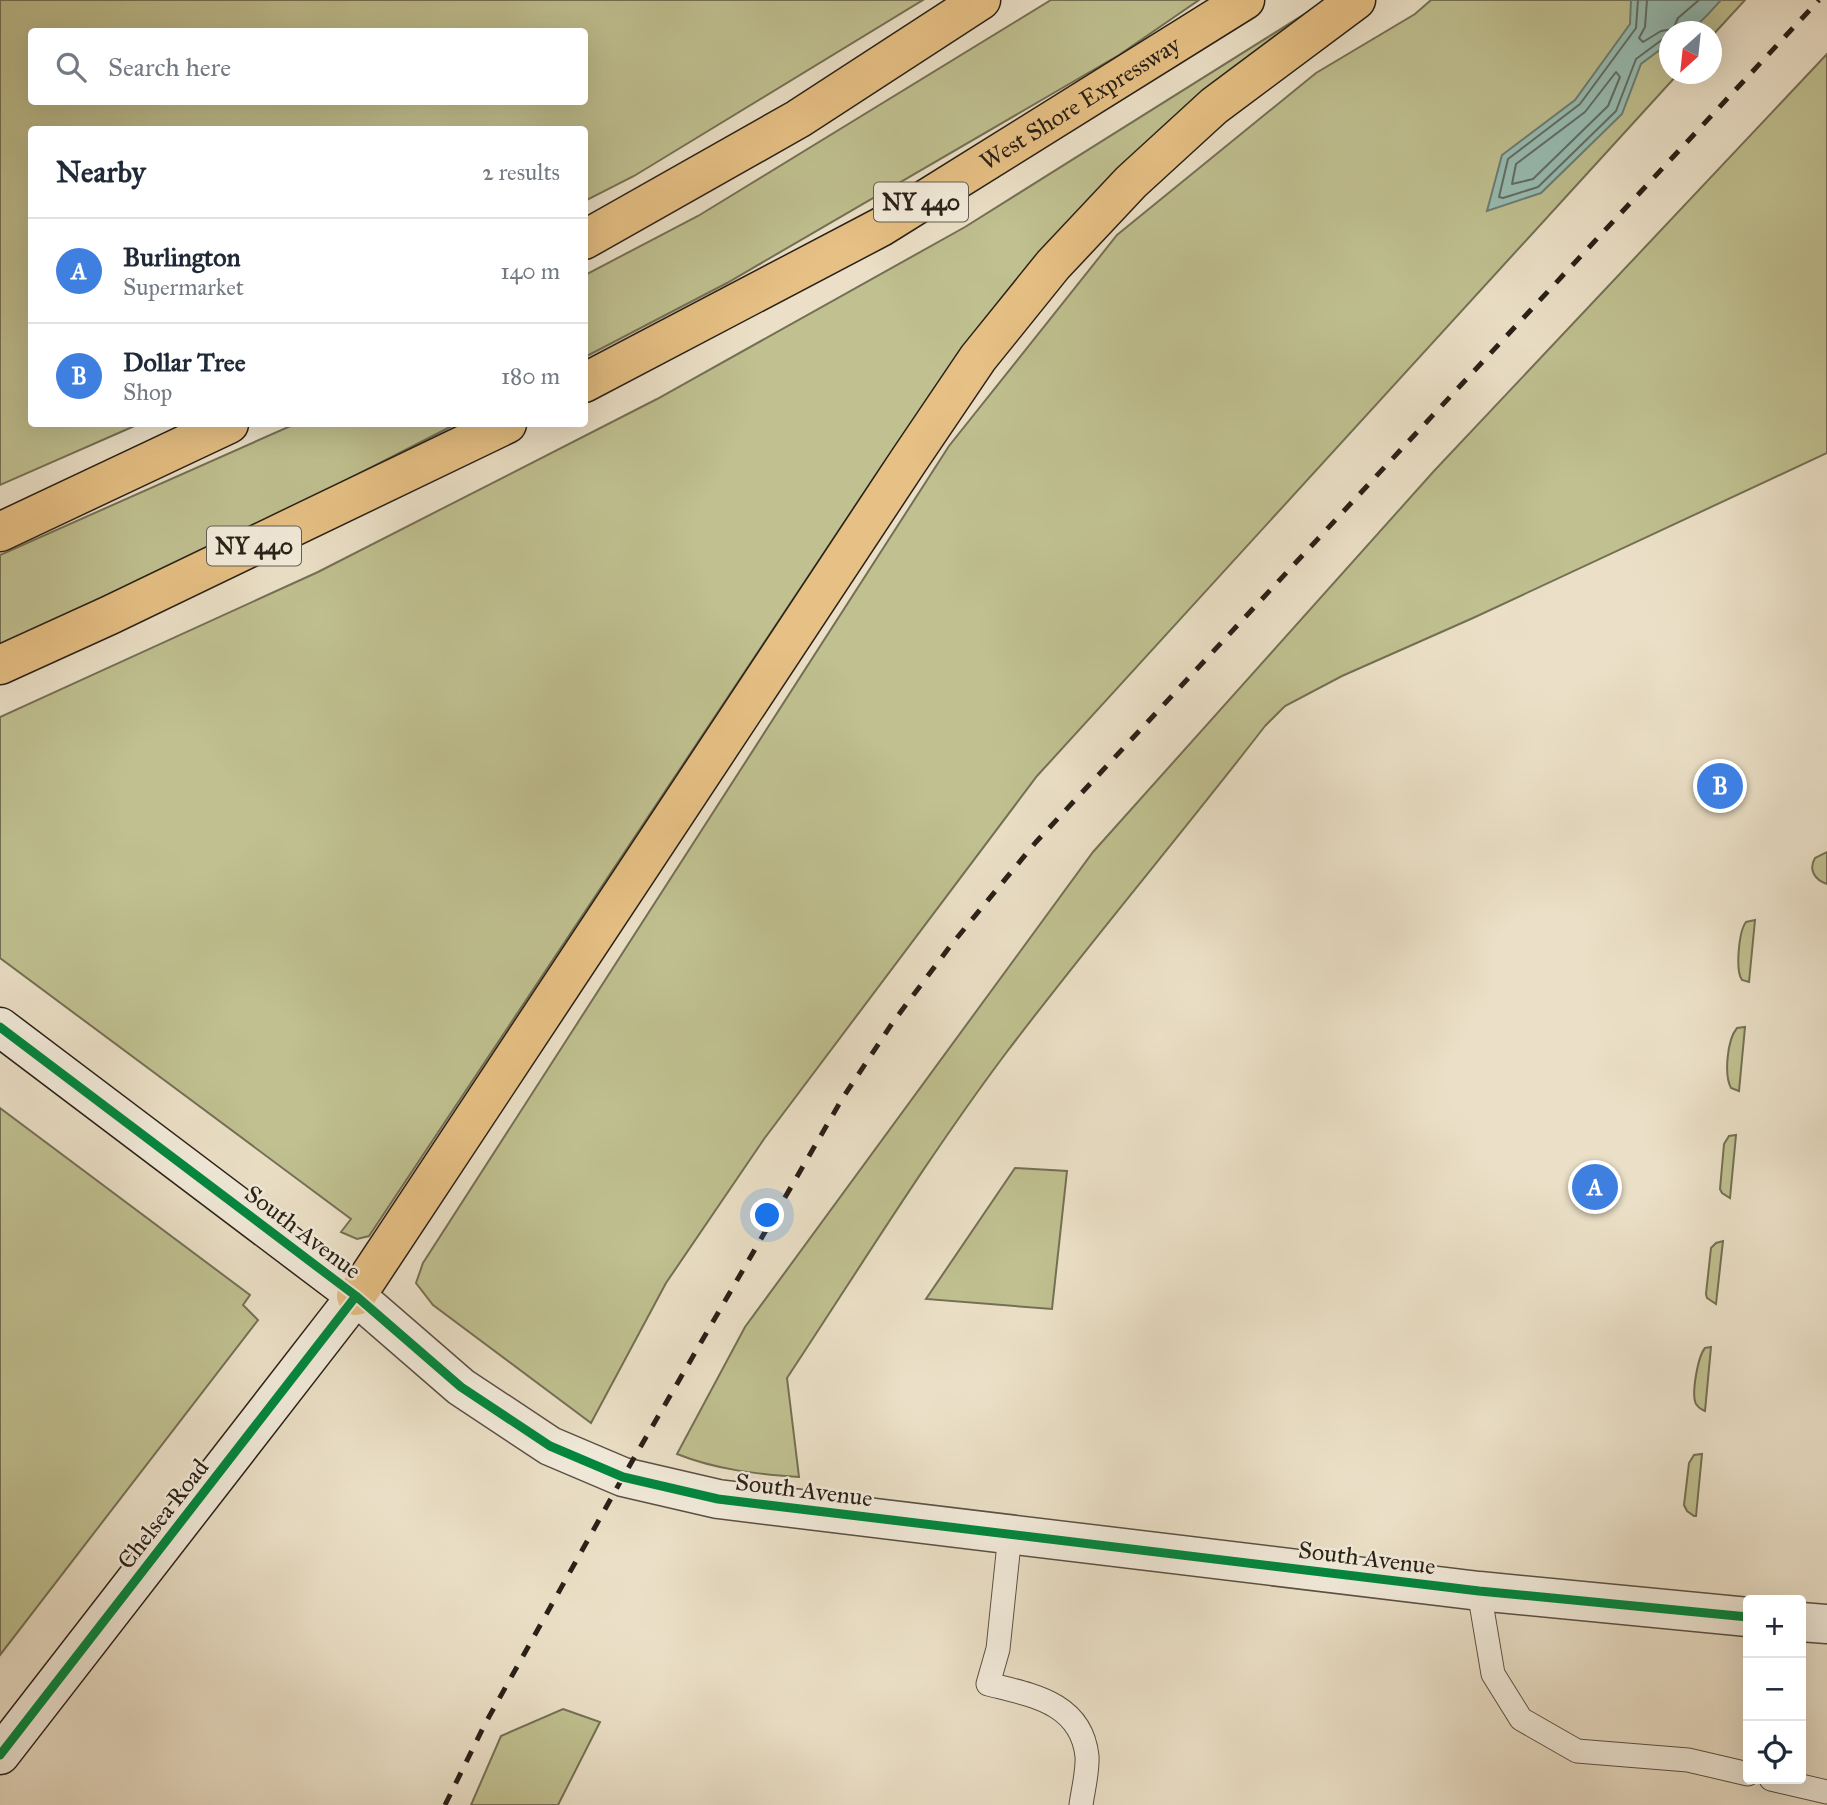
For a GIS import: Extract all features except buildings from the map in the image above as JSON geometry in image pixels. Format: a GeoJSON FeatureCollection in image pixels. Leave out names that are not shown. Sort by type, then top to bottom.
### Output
{"type":"FeatureCollection","features":[{"type":"Feature","properties":{"kind":"highway"},"geometry":{"type":"LineString","coordinates":[[588,238],[797,119],[981,0]]}},
{"type":"Feature","properties":{"kind":"highway","name":"West Shore Expressway"},"geometry":{"type":"LineString","coordinates":[[588,381],[881,227],[1245,0]]}},
{"type":"Feature","properties":{"kind":"highway"},"geometry":{"type":"LineString","coordinates":[[356,1296],[978,358],[1053,265],[1131,182],[1214,106],[1356,0]]}},
{"type":"Feature","properties":{"kind":"highway"},"geometry":{"type":"LineString","coordinates":[[0,532],[223,427]]}},
{"type":"Feature","properties":{"kind":"highway","name":"NY 440"},"geometry":{"type":"LineString","coordinates":[[0,665],[501,427]]}},
{"type":"Feature","properties":{"kind":"street","name":"South Avenue"},"geometry":{"type":"LineString","coordinates":[[0,1027],[356,1296],[461,1387],[550,1446],[623,1476],[718,1499],[1479,1591],[1743,1617]]}},
{"type":"Feature","properties":{"kind":"street","name":"Chelsea Road"},"geometry":{"type":"LineString","coordinates":[[0,1755],[356,1296]]}},
{"type":"Feature","properties":{"kind":"street"},"geometry":{"type":"LineString","coordinates":[[1806,1622],[1827,1624]]}},
{"type":"Feature","properties":{"kind":"lane"},"geometry":{"type":"LineString","coordinates":[[1010,1534],[998,1649],[988,1684],[1042,1698],[1066,1712],[1080,1734],[1087,1756],[1081,1805]]}},
{"type":"Feature","properties":{"kind":"lane"},"geometry":{"type":"LineString","coordinates":[[1479,1591],[1493,1674],[1521,1719],[1577,1751],[1688,1760],[1743,1773]]}},
{"type":"Feature","properties":{"kind":"lane"},"geometry":{"type":"LineString","coordinates":[[1793,1784],[1827,1792]]}},
{"type":"Feature","properties":{"kind":"green space"},"geometry":{"type":"Polygon","coordinates":[[[0,0],[923,0],[634,176],[588,199],[588,126],[28,126],[28,427],[132,427],[0,485],[0,0]]]}},
{"type":"Feature","properties":{"kind":"green space"},"geometry":{"type":"Polygon","coordinates":[[[1051,0],[1199,0],[1119,55],[727,283],[588,355],[588,273],[698,216],[1051,0]]]}},
{"type":"Feature","properties":{"kind":"green space"},"geometry":{"type":"Polygon","coordinates":[[[1327,0],[983,326],[883,464],[369,1236],[357,1239],[341,1232],[351,1219],[0,958],[0,717],[318,572],[657,399],[965,227],[1327,0]]]}},
{"type":"Feature","properties":{"kind":"green space"},"geometry":{"type":"Polygon","coordinates":[[[1431,0],[1745,0],[1722,25],[1722,21],[1659,21],[1659,84],[1669,84],[1037,776],[764,1139],[666,1283],[591,1423],[433,1305],[416,1283],[423,1263],[949,446],[1117,235],[1316,73],[1415,14],[1431,0]]]}},
{"type":"Feature","properties":{"kind":"green space"},"geometry":{"type":"Polygon","coordinates":[[[1827,54],[1827,453],[1342,676],[1285,706],[1265,726],[977,1092],[787,1378],[799,1477],[737,1470],[677,1454],[745,1327],[1093,852],[1434,471],[1827,54]]]}},
{"type":"Feature","properties":{"kind":"green space"},"geometry":{"type":"Polygon","coordinates":[[[288,427],[450,427],[335,486],[0,647],[0,555],[288,427]]]}},
{"type":"Feature","properties":{"kind":"green space"},"geometry":{"type":"Polygon","coordinates":[[[1827,852],[1827,884],[1816,877],[1812,867],[1815,858],[1827,852]]]}},
{"type":"Feature","properties":{"kind":"green space"},"geometry":{"type":"Polygon","coordinates":[[[1755,920],[1749,982],[1742,980],[1740,975],[1739,951],[1741,933],[1746,922],[1755,920]]]}},
{"type":"Feature","properties":{"kind":"green space"},"geometry":{"type":"Polygon","coordinates":[[[1745,1027],[1739,1091],[1731,1088],[1729,1082],[1728,1058],[1734,1033],[1737,1028],[1745,1027]]]}},
{"type":"Feature","properties":{"kind":"green space"},"geometry":{"type":"Polygon","coordinates":[[[0,1108],[250,1295],[243,1305],[258,1320],[0,1655],[0,1108]]]}},
{"type":"Feature","properties":{"kind":"green space"},"geometry":{"type":"Polygon","coordinates":[[[1736,1135],[1730,1198],[1720,1189],[1724,1144],[1729,1136],[1736,1135]]]}},
{"type":"Feature","properties":{"kind":"green space"},"geometry":{"type":"Polygon","coordinates":[[[1015,1168],[1067,1171],[1052,1309],[926,1299],[1015,1168]]]}},
{"type":"Feature","properties":{"kind":"green space"},"geometry":{"type":"Polygon","coordinates":[[[1723,1241],[1716,1304],[1707,1298],[1706,1294],[1711,1248],[1723,1241]]]}},
{"type":"Feature","properties":{"kind":"green space"},"geometry":{"type":"Polygon","coordinates":[[[1711,1347],[1705,1411],[1696,1404],[1695,1384],[1702,1352],[1711,1347]]]}},
{"type":"Feature","properties":{"kind":"green space"},"geometry":{"type":"Polygon","coordinates":[[[1702,1454],[1694,1516],[1684,1505],[1689,1463],[1694,1455],[1702,1454]]]}},
{"type":"Feature","properties":{"kind":"green space"},"geometry":{"type":"Polygon","coordinates":[[[563,1709],[600,1722],[558,1805],[471,1805],[501,1736],[563,1709]]]}},
{"type":"Feature","properties":{"kind":"water"},"geometry":{"type":"Polygon","coordinates":[[[1631,0],[1721,0],[1700,21],[1659,21],[1659,50],[1641,64],[1622,114],[1541,193],[1487,211],[1502,155],[1575,100],[1630,24],[1631,0]]]}},
{"type":"Feature","properties":{"kind":"railway"},"geometry":{"type":"LineString","coordinates":[[445,1805],[485,1724],[623,1477],[842,1099],[893,1022],[951,945],[1036,842],[1819,0]]}},
{"type":"Feature","properties":{"kind":"cycle path"},"geometry":{"type":"LineString","coordinates":[[0,1027],[356,1296],[461,1387],[550,1446],[623,1477],[718,1499],[1479,1591],[1743,1617]]}},
{"type":"Feature","properties":{"kind":"cycle path"},"geometry":{"type":"LineString","coordinates":[[0,1755],[356,1296]]}},
{"type":"Feature","properties":{"kind":"place","name":"Dollar Tree"},"geometry":{"type":"Point","coordinates":[1720,786]}},
{"type":"Feature","properties":{"kind":"place","name":"Burlington"},"geometry":{"type":"Point","coordinates":[1595,1187]}}]}
